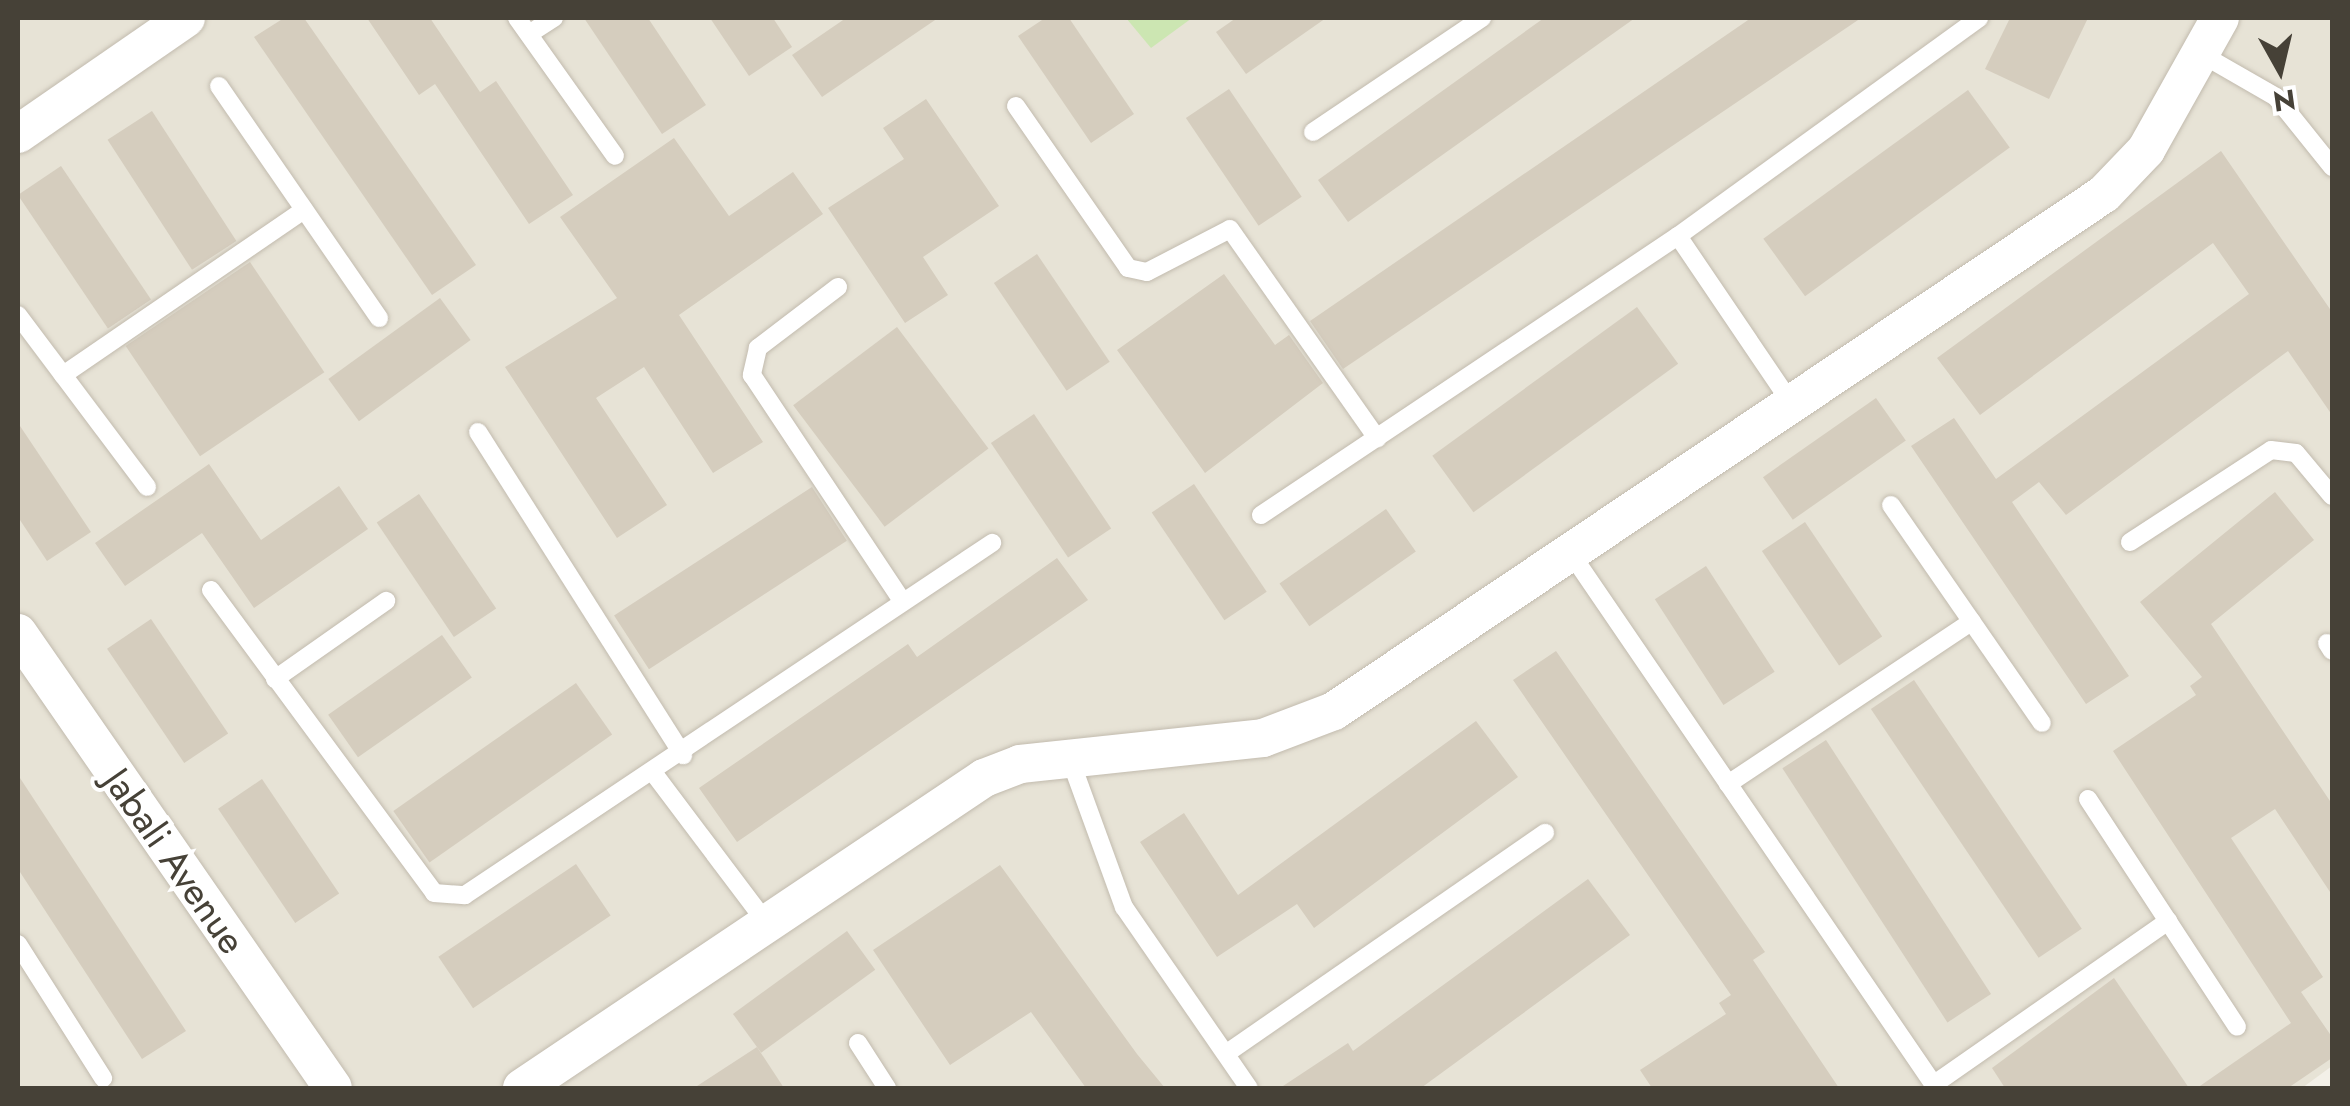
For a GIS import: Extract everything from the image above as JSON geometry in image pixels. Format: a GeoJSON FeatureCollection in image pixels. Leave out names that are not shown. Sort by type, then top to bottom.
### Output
{"type":"FeatureCollection","features":[{"type":"Feature","properties":{"kind":"street"},"geometry":{"type":"LineString","coordinates":[[522,1088],[964,788],[1020,764],[1291,731],[1572,555],[2104,194],[2146,150],[2203,55],[2220,18]]}},
{"type":"Feature","properties":{"kind":"street"},"geometry":{"type":"LineString","coordinates":[[18,134],[178,20]]}},
{"type":"Feature","properties":{"kind":"street","name":"Jabali Avenue"},"geometry":{"type":"LineString","coordinates":[[18,632],[333,1088]]}},
{"type":"Feature","properties":{"kind":"lane"},"geometry":{"type":"LineString","coordinates":[[517,18],[614,156]]}},
{"type":"Feature","properties":{"kind":"lane"},"geometry":{"type":"LineString","coordinates":[[529,34],[554,18]]}},
{"type":"Feature","properties":{"kind":"lane"},"geometry":{"type":"LineString","coordinates":[[1313,132],[1482,18]]}},
{"type":"Feature","properties":{"kind":"lane"},"geometry":{"type":"LineString","coordinates":[[1260,515],[1678,236],[1979,18]]}},
{"type":"Feature","properties":{"kind":"lane"},"geometry":{"type":"LineString","coordinates":[[2203,55],[2276,97],[2332,167]]}},
{"type":"Feature","properties":{"kind":"lane"},"geometry":{"type":"LineString","coordinates":[[219,86],[379,318]]}},
{"type":"Feature","properties":{"kind":"lane"},"geometry":{"type":"LineString","coordinates":[[1016,106],[1128,268],[1146,272],[1230,229],[1377,438]]}},
{"type":"Feature","properties":{"kind":"lane"},"geometry":{"type":"LineString","coordinates":[[63,375],[304,210]]}},
{"type":"Feature","properties":{"kind":"lane"},"geometry":{"type":"LineString","coordinates":[[1678,236],[1791,403]]}},
{"type":"Feature","properties":{"kind":"lane"},"geometry":{"type":"LineString","coordinates":[[838,287],[758,348],[752,375],[901,599]]}},
{"type":"Feature","properties":{"kind":"lane"},"geometry":{"type":"LineString","coordinates":[[18,315],[147,487]]}},
{"type":"Feature","properties":{"kind":"lane"},"geometry":{"type":"LineString","coordinates":[[478,432],[683,755]]}},
{"type":"Feature","properties":{"kind":"lane"},"geometry":{"type":"LineString","coordinates":[[2130,542],[2271,450],[2296,453],[2332,496]]}},
{"type":"Feature","properties":{"kind":"lane"},"geometry":{"type":"LineString","coordinates":[[1892,505],[2042,723]]}},
{"type":"Feature","properties":{"kind":"lane"},"geometry":{"type":"LineString","coordinates":[[211,590],[434,893],[465,894],[655,775],[901,599],[992,544]]}},
{"type":"Feature","properties":{"kind":"lane"},"geometry":{"type":"LineString","coordinates":[[1572,555],[1934,1087],[2168,920]]}},
{"type":"Feature","properties":{"kind":"lane"},"geometry":{"type":"LineString","coordinates":[[274,679],[386,602]]}},
{"type":"Feature","properties":{"kind":"lane"},"geometry":{"type":"LineString","coordinates":[[1728,784],[1972,621]]}},
{"type":"Feature","properties":{"kind":"lane"},"geometry":{"type":"LineString","coordinates":[[1070,759],[1124,908],[1249,1088]]}},
{"type":"Feature","properties":{"kind":"lane"},"geometry":{"type":"LineString","coordinates":[[655,775],[765,921]]}},
{"type":"Feature","properties":{"kind":"lane"},"geometry":{"type":"LineString","coordinates":[[2088,798],[2236,1027]]}},
{"type":"Feature","properties":{"kind":"lane"},"geometry":{"type":"LineString","coordinates":[[1226,1053],[1545,833]]}},
{"type":"Feature","properties":{"kind":"lane"},"geometry":{"type":"LineString","coordinates":[[18,944],[24,968],[103,1078]]}},
{"type":"Feature","properties":{"kind":"lane"},"geometry":{"type":"LineString","coordinates":[[858,1043],[887,1088]]}},
{"type":"Feature","properties":{"kind":"shaded area"},"geometry":{"type":"Polygon","coordinates":[[[18,18],[2332,18],[2332,1066],[2302,1088],[18,1088],[18,18]]]}},
{"type":"Feature","properties":{"kind":"green space"},"geometry":{"type":"Polygon","coordinates":[[[1126,18],[1192,18],[1151,48],[1126,18]]]}},
{"type":"Feature","properties":{"kind":"building"},"geometry":{"type":"Polygon","coordinates":[[[284,18],[304,18],[476,265],[432,295],[254,37],[284,18]]]}},
{"type":"Feature","properties":{"kind":"building"},"geometry":{"type":"Polygon","coordinates":[[[367,18],[430,18],[480,92],[496,81],[573,195],[529,224],[435,84],[419,95],[367,18]]]}},
{"type":"Feature","properties":{"kind":"building"},"geometry":{"type":"Polygon","coordinates":[[[584,18],[648,18],[706,105],[662,134],[584,18]]]}},
{"type":"Feature","properties":{"kind":"building"},"geometry":{"type":"Polygon","coordinates":[[[710,18],[773,18],[792,47],[749,76],[710,18]]]}},
{"type":"Feature","properties":{"kind":"building"},"geometry":{"type":"Polygon","coordinates":[[[846,18],[938,18],[822,97],[792,55],[846,18]]]}},
{"type":"Feature","properties":{"kind":"building"},"geometry":{"type":"Polygon","coordinates":[[[1045,18],[1069,18],[1134,114],[1091,143],[1018,36],[1045,18]]]}},
{"type":"Feature","properties":{"kind":"building"},"geometry":{"type":"Polygon","coordinates":[[[1236,18],[1326,18],[1246,74],[1216,32],[1236,18]]]}},
{"type":"Feature","properties":{"kind":"building"},"geometry":{"type":"Polygon","coordinates":[[[1544,18],[1635,18],[1348,222],[1318,180],[1544,18]]]}},
{"type":"Feature","properties":{"kind":"building"},"geometry":{"type":"Polygon","coordinates":[[[1751,18],[1861,18],[1343,369],[1310,321],[1751,18]]]}},
{"type":"Feature","properties":{"kind":"building"},"geometry":{"type":"Polygon","coordinates":[[[2010,18],[2088,18],[2049,99],[1985,69],[2010,18]]]}},
{"type":"Feature","properties":{"kind":"building"},"geometry":{"type":"Polygon","coordinates":[[[1229,89],[1302,197],[1259,226],[1186,118],[1229,89]]]}},
{"type":"Feature","properties":{"kind":"building"},"geometry":{"type":"Polygon","coordinates":[[[1968,90],[2010,147],[1805,296],[1763,239],[1968,90]]]}},
{"type":"Feature","properties":{"kind":"building"},"geometry":{"type":"Polygon","coordinates":[[[926,99],[999,206],[923,257],[948,295],[905,323],[828,208],[904,159],[883,128],[926,99]]]}},
{"type":"Feature","properties":{"kind":"building"},"geometry":{"type":"Polygon","coordinates":[[[152,111],[236,241],[192,270],[108,140],[152,111]]]}},
{"type":"Feature","properties":{"kind":"building"},"geometry":{"type":"Polygon","coordinates":[[[674,138],[729,216],[793,172],[823,214],[679,315],[763,442],[713,473],[644,367],[596,398],[667,505],[617,538],[505,367],[617,298],[560,217],[674,138]]]}},
{"type":"Feature","properties":{"kind":"building"},"geometry":{"type":"Polygon","coordinates":[[[2221,151],[2332,312],[2332,415],[2288,351],[2066,515],[2039,482],[2012,502],[2129,676],[2086,704],[1911,446],[1954,418],[1996,479],[2249,294],[2213,243],[1980,415],[1937,358],[2221,151]]]}},
{"type":"Feature","properties":{"kind":"building"},"geometry":{"type":"Polygon","coordinates":[[[61,166],[151,299],[108,329],[18,195],[61,166]]]}},
{"type":"Feature","properties":{"kind":"building"},"geometry":{"type":"Polygon","coordinates":[[[1037,254],[1110,362],[1067,391],[994,283],[1037,254]]]}},
{"type":"Feature","properties":{"kind":"building"},"geometry":{"type":"Polygon","coordinates":[[[250,262],[324,372],[200,456],[126,346],[250,262]]]}},
{"type":"Feature","properties":{"kind":"building"},"geometry":{"type":"Polygon","coordinates":[[[1224,274],[1275,345],[1289,335],[1323,383],[1205,473],[1117,350],[1224,274]]]}},
{"type":"Feature","properties":{"kind":"building"},"geometry":{"type":"Polygon","coordinates":[[[440,298],[471,340],[359,421],[328,379],[440,298]]]}},
{"type":"Feature","properties":{"kind":"building"},"geometry":{"type":"Polygon","coordinates":[[[1637,307],[1678,364],[1473,512],[1432,456],[1637,307]]]}},
{"type":"Feature","properties":{"kind":"building"},"geometry":{"type":"Polygon","coordinates":[[[897,327],[988,448],[885,527],[793,405],[897,327]]]}},
{"type":"Feature","properties":{"kind":"building"},"geometry":{"type":"Polygon","coordinates":[[[1876,398],[1906,441],[1793,520],[1763,477],[1876,398]]]}},
{"type":"Feature","properties":{"kind":"building"},"geometry":{"type":"Polygon","coordinates":[[[1034,414],[1111,528],[1068,557],[991,443],[1034,414]]]}},
{"type":"Feature","properties":{"kind":"building"},"geometry":{"type":"Polygon","coordinates":[[[18,423],[91,532],[47,561],[18,517],[18,423]]]}},
{"type":"Feature","properties":{"kind":"building"},"geometry":{"type":"Polygon","coordinates":[[[209,464],[261,540],[339,486],[368,529],[254,608],[202,533],[125,586],[95,543],[209,464]]]}},
{"type":"Feature","properties":{"kind":"building"},"geometry":{"type":"Polygon","coordinates":[[[1194,484],[1267,592],[1224,620],[1152,513],[1194,484]]]}},
{"type":"Feature","properties":{"kind":"building"},"geometry":{"type":"Polygon","coordinates":[[[812,487],[847,541],[649,669],[614,616],[812,487]]]}},
{"type":"Feature","properties":{"kind":"building"},"geometry":{"type":"Polygon","coordinates":[[[2275,492],[2314,540],[2211,624],[2332,804],[2332,895],[2275,809],[2231,838],[2323,977],[2301,992],[2332,1037],[2332,1058],[2288,1088],[2197,1088],[2291,1023],[2113,751],[2196,695],[2190,686],[2202,677],[2140,602],[2275,492]]]}},
{"type":"Feature","properties":{"kind":"building"},"geometry":{"type":"Polygon","coordinates":[[[419,494],[496,608],[454,637],[377,523],[419,494]]]}},
{"type":"Feature","properties":{"kind":"building"},"geometry":{"type":"Polygon","coordinates":[[[1386,509],[1416,552],[1309,626],[1280,584],[1386,509]]]}},
{"type":"Feature","properties":{"kind":"building"},"geometry":{"type":"Polygon","coordinates":[[[1805,522],[1882,636],[1839,665],[1762,551],[1805,522]]]}},
{"type":"Feature","properties":{"kind":"building"},"geometry":{"type":"Polygon","coordinates":[[[1057,558],[1088,600],[737,842],[699,788],[908,644],[917,657],[1057,558]]]}},
{"type":"Feature","properties":{"kind":"building"},"geometry":{"type":"Polygon","coordinates":[[[1706,566],[1775,672],[1723,705],[1655,599],[1706,566]]]}},
{"type":"Feature","properties":{"kind":"building"},"geometry":{"type":"Polygon","coordinates":[[[151,619],[228,733],[184,763],[107,649],[151,619]]]}},
{"type":"Feature","properties":{"kind":"building"},"geometry":{"type":"Polygon","coordinates":[[[442,635],[472,678],[358,757],[328,715],[442,635]]]}},
{"type":"Feature","properties":{"kind":"building"},"geometry":{"type":"Polygon","coordinates":[[[1556,651],[1765,952],[1753,960],[1839,1088],[1652,1088],[1640,1070],[1726,1014],[1719,1003],[1731,995],[1513,680],[1556,651]]]}},
{"type":"Feature","properties":{"kind":"building"},"geometry":{"type":"Polygon","coordinates":[[[1914,680],[2082,929],[2039,958],[1871,709],[1914,680]]]}},
{"type":"Feature","properties":{"kind":"building"},"geometry":{"type":"Polygon","coordinates":[[[576,683],[612,735],[429,863],[393,811],[576,683]]]}},
{"type":"Feature","properties":{"kind":"building"},"geometry":{"type":"Polygon","coordinates":[[[1476,721],[1518,777],[1314,928],[1297,904],[1217,957],[1140,842],[1184,813],[1238,895],[1476,721]]]}},
{"type":"Feature","properties":{"kind":"building"},"geometry":{"type":"Polygon","coordinates":[[[1826,740],[1991,994],[1947,1022],[1782,768],[1826,740]]]}},
{"type":"Feature","properties":{"kind":"building"},"geometry":{"type":"Polygon","coordinates":[[[18,775],[186,1031],[142,1059],[18,869],[18,775]]]}},
{"type":"Feature","properties":{"kind":"building"},"geometry":{"type":"Polygon","coordinates":[[[262,779],[339,893],[295,923],[218,809],[262,779]]]}},
{"type":"Feature","properties":{"kind":"building"},"geometry":{"type":"Polygon","coordinates":[[[576,864],[611,915],[473,1008],[438,957],[576,864]]]}},
{"type":"Feature","properties":{"kind":"building"},"geometry":{"type":"Polygon","coordinates":[[[1000,865],[1165,1088],[1086,1088],[1031,1012],[950,1065],[873,950],[1000,865]]]}},
{"type":"Feature","properties":{"kind":"building"},"geometry":{"type":"Polygon","coordinates":[[[1588,879],[1630,935],[1421,1088],[1280,1088],[1348,1043],[1353,1051],[1588,879]]]}},
{"type":"Feature","properties":{"kind":"building"},"geometry":{"type":"Polygon","coordinates":[[[847,931],[875,970],[761,1053],[733,1014],[847,931]]]}},
{"type":"Feature","properties":{"kind":"building"},"geometry":{"type":"Polygon","coordinates":[[[2114,978],[2189,1088],[2005,1088],[1992,1068],[2114,978]]]}},
{"type":"Feature","properties":{"kind":"building"},"geometry":{"type":"Polygon","coordinates":[[[757,1047],[784,1088],[694,1088],[757,1047]]]}}]}
